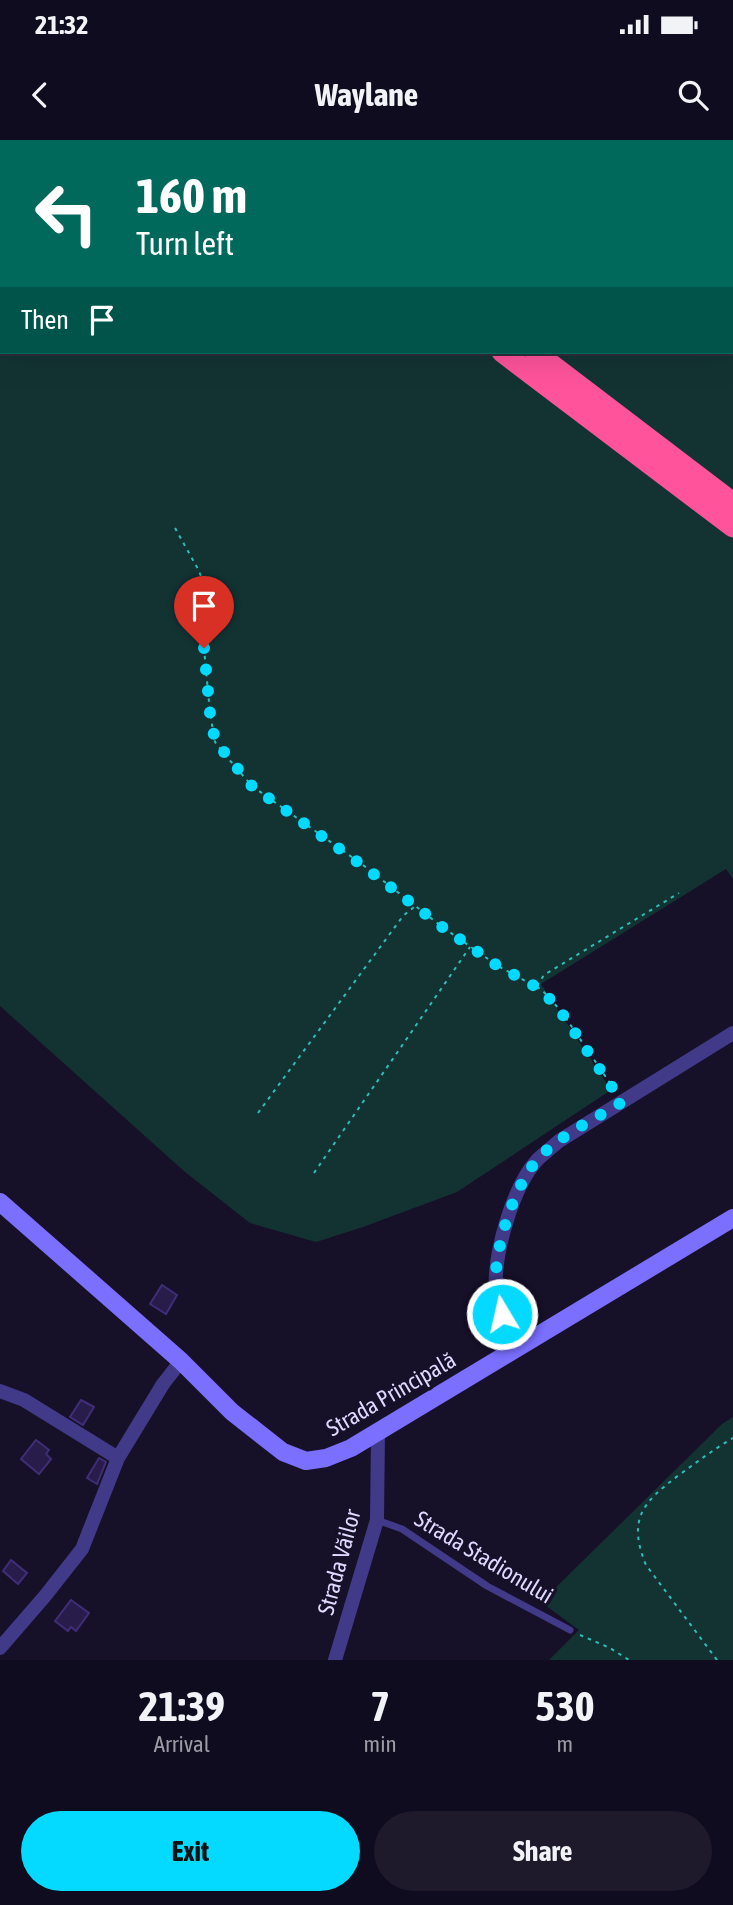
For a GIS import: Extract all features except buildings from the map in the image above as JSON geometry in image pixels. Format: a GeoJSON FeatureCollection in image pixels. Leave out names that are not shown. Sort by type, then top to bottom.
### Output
{"type":"FeatureCollection","features":[{"type":"Feature","properties":{"kind":"highway"},"geometry":{"type":"LineString","coordinates":[[505,354],[733,527]]}},
{"type":"Feature","properties":{"kind":"highway"},"geometry":{"type":"LineString","coordinates":[[538,354],[733,503]]}},
{"type":"Feature","properties":{"kind":"street"},"geometry":{"type":"LineString","coordinates":[[518,1349],[508,1331],[496,1295],[496,1265],[502,1236],[519,1189],[537,1161],[559,1141],[733,1033]]}},
{"type":"Feature","properties":{"kind":"street","name":"Strada Principală"},"geometry":{"type":"LineString","coordinates":[[0,1202],[181,1362],[232,1412],[283,1452],[306,1461],[326,1458],[378,1433],[733,1218]]}},
{"type":"Feature","properties":{"kind":"street"},"geometry":{"type":"LineString","coordinates":[[0,1648],[82,1549],[118,1458],[163,1384],[181,1362]]}},
{"type":"Feature","properties":{"kind":"street"},"geometry":{"type":"LineString","coordinates":[[0,1391],[24,1399],[118,1458]]}},
{"type":"Feature","properties":{"kind":"street","name":"Strada Văilor"},"geometry":{"type":"LineString","coordinates":[[335,1660],[377,1520],[378,1433]]}},
{"type":"Feature","properties":{"kind":"lane","name":"Strada Stadionului"},"geometry":{"type":"LineString","coordinates":[[377,1520],[402,1529],[487,1586],[570,1630]]}},
{"type":"Feature","properties":{"kind":"path"},"geometry":{"type":"LineString","coordinates":[[175,528],[207,591],[204,648],[215,741],[252,786],[498,966],[537,987],[561,1012],[622,1102]]}},
{"type":"Feature","properties":{"kind":"path"},"geometry":{"type":"LineString","coordinates":[[537,987],[544,975],[679,893]]}},
{"type":"Feature","properties":{"kind":"path"},"geometry":{"type":"LineString","coordinates":[[258,1113],[403,916],[415,906]]}},
{"type":"Feature","properties":{"kind":"path"},"geometry":{"type":"LineString","coordinates":[[314,1173],[470,946]]}},
{"type":"Feature","properties":{"kind":"path"},"geometry":{"type":"LineString","coordinates":[[718,1660],[646,1566],[639,1550],[639,1522],[645,1505],[652,1496],[733,1438]]}},
{"type":"Feature","properties":{"kind":"path"},"geometry":{"type":"LineString","coordinates":[[570,1630],[629,1660]]}},
{"type":"Feature","properties":{"kind":"green space"},"geometry":{"type":"Polygon","coordinates":[[[0,354],[733,354],[733,879],[726,869],[541,984],[611,1090],[457,1192],[316,1242],[250,1223],[185,1172],[0,1006],[0,354]]]}},
{"type":"Feature","properties":{"kind":"green space"},"geometry":{"type":"Polygon","coordinates":[[[733,1417],[733,1660],[549,1660],[579,1630],[541,1602],[722,1424],[733,1417]]]}},
{"type":"Feature","properties":{"kind":"route"},"geometry":{"type":"LineString","coordinates":[[204,648],[215,741],[252,786],[441,926],[498,966],[542,990],[585,1045],[622,1102],[559,1141],[537,1161],[519,1189],[502,1236],[496,1265],[496,1295],[502,1314]]}}]}
